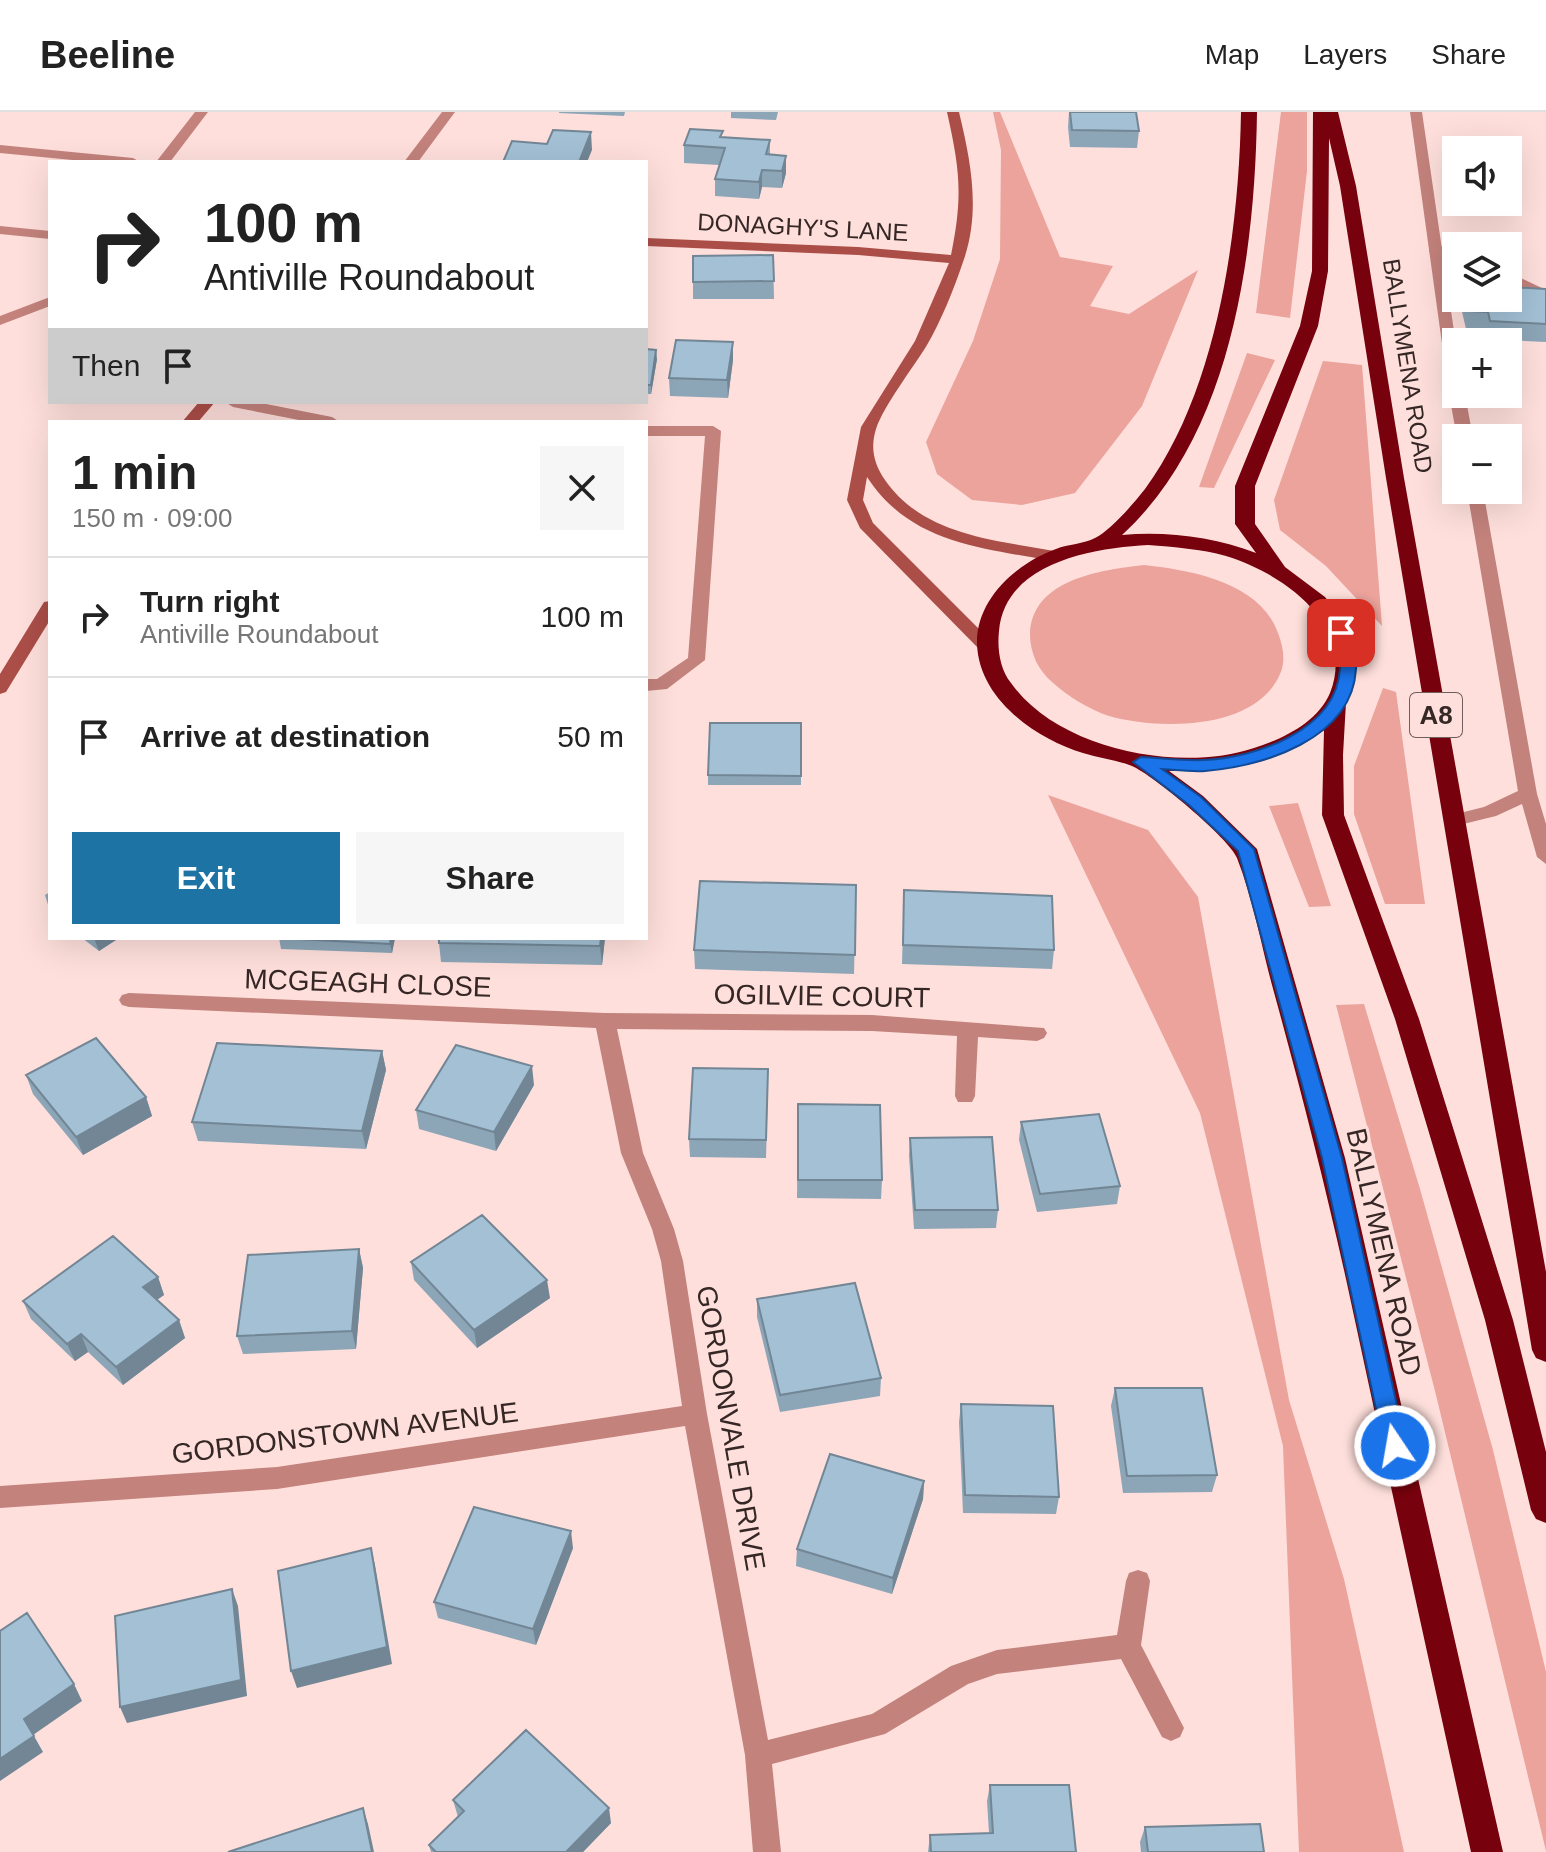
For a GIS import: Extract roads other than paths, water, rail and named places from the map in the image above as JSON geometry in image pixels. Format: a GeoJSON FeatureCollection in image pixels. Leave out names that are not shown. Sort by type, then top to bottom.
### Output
{"type":"FeatureCollection","features":[{"type":"Feature","properties":{"kind":"highway"},"geometry":{"type":"LineString","coordinates":[[1103,542],[1144,503],[1176,455],[1218,355],[1231,308],[1242,243],[1249,112]]}},
{"type":"Feature","properties":{"kind":"highway"},"geometry":{"type":"LineString","coordinates":[[1278,571],[1245,524],[1245,486],[1306,337],[1312,312],[1320,271],[1321,112]]}},
{"type":"Feature","properties":{"kind":"highway","name":"BALLYMENA ROAD"},"geometry":{"type":"LineString","coordinates":[[1330,112],[1348,186],[1397,493],[1546,1350]]}},
{"type":"Feature","properties":{"kind":"highway"},"geometry":{"type":"LineString","coordinates":[[1337,704],[1307,735],[1261,756],[1203,766],[1141,762],[1082,746],[1032,718],[1000,684],[986,646],[992,610],[1016,578],[1054,556],[1103,542],[1148,539],[1194,543],[1238,553],[1278,571],[1317,599],[1341,633],[1348,669],[1337,704],[1332,755],[1333,815],[1407,1019],[1499,1320],[1546,1510]]}},
{"type":"Feature","properties":{"kind":"highway","name":"BALLYMENA ROAD"},"geometry":{"type":"LineString","coordinates":[[1141,762],[1195,801],[1246,849],[1332,1158],[1487,1852]]}},
{"type":"Feature","properties":{"kind":"street"},"geometry":{"type":"LineString","coordinates":[[165,160],[202,112]]}},
{"type":"Feature","properties":{"kind":"street"},"geometry":{"type":"LineString","coordinates":[[413,160],[449,112]]}},
{"type":"Feature","properties":{"kind":"street"},"geometry":{"type":"LineString","coordinates":[[953,112],[966,169],[966,214],[957,260],[922,341],[869,427],[855,500],[866,525],[986,646]]}},
{"type":"Feature","properties":{"kind":"street","name":"BALLYMENA ROAD"},"geometry":{"type":"LineString","coordinates":[[1416,112],[1447,328]]}},
{"type":"Feature","properties":{"kind":"street"},"geometry":{"type":"LineString","coordinates":[[0,149],[113,160]]}},
{"type":"Feature","properties":{"kind":"street"},"geometry":{"type":"LineString","coordinates":[[0,230],[48,235]]}},
{"type":"Feature","properties":{"kind":"street","name":"DONAGHY'S LANE"},"geometry":{"type":"LineString","coordinates":[[648,242],[858,251],[957,260]]}},
{"type":"Feature","properties":{"kind":"street"},"geometry":{"type":"LineString","coordinates":[[1434,249],[1442,251]]}},
{"type":"Feature","properties":{"kind":"street"},"geometry":{"type":"LineString","coordinates":[[1522,283],[1546,296]]}},
{"type":"Feature","properties":{"kind":"street"},"geometry":{"type":"LineString","coordinates":[[0,321],[48,302]]}},
{"type":"Feature","properties":{"kind":"street"},"geometry":{"type":"LineString","coordinates":[[192,420],[205,404]]}},
{"type":"Feature","properties":{"kind":"street"},"geometry":{"type":"LineString","coordinates":[[243,404],[322,420]]}},
{"type":"Feature","properties":{"kind":"street"},"geometry":{"type":"LineString","coordinates":[[648,431],[713,431],[696,660],[661,685],[648,685]]}},
{"type":"Feature","properties":{"kind":"street"},"geometry":{"type":"LineString","coordinates":[[864,451],[877,481],[892,499],[924,523],[953,535],[1054,556]]}},
{"type":"Feature","properties":{"kind":"street","name":"BALLYMENA ROAD"},"geometry":{"type":"LineString","coordinates":[[1477,504],[1528,794],[1546,857]]}},
{"type":"Feature","properties":{"kind":"street"},"geometry":{"type":"LineString","coordinates":[[0,688],[48,609]]}},
{"type":"Feature","properties":{"kind":"street"},"geometry":{"type":"LineString","coordinates":[[1455,820],[1489,812],[1528,794]]}},
{"type":"Feature","properties":{"kind":"street","name":"MCGEAGH CLOSE"},"geometry":{"type":"LineString","coordinates":[[129,1000],[605,1021]]}},
{"type":"Feature","properties":{"kind":"street","name":"OGILVIE COURT"},"geometry":{"type":"LineString","coordinates":[[605,1021],[872,1023],[1037,1033]]}},
{"type":"Feature","properties":{"kind":"street","name":"GORDONVALE DRIVE"},"geometry":{"type":"LineString","coordinates":[[605,1021],[632,1153],[649,1190],[672,1261],[695,1414],[758,1755],[767,1852]]}},
{"type":"Feature","properties":{"kind":"street"},"geometry":{"type":"LineString","coordinates":[[965,1096],[968,1028]]}},
{"type":"Feature","properties":{"kind":"street","name":"GORDONSTOWN AVENUE"},"geometry":{"type":"LineString","coordinates":[[0,1497],[277,1478],[695,1414]]}},
{"type":"Feature","properties":{"kind":"street"},"geometry":{"type":"LineString","coordinates":[[1138,1581],[1128,1646],[1171,1728]]}},
{"type":"Feature","properties":{"kind":"street"},"geometry":{"type":"LineString","coordinates":[[758,1755],[876,1725],[978,1667],[1010,1660],[1128,1646]]}}]}
